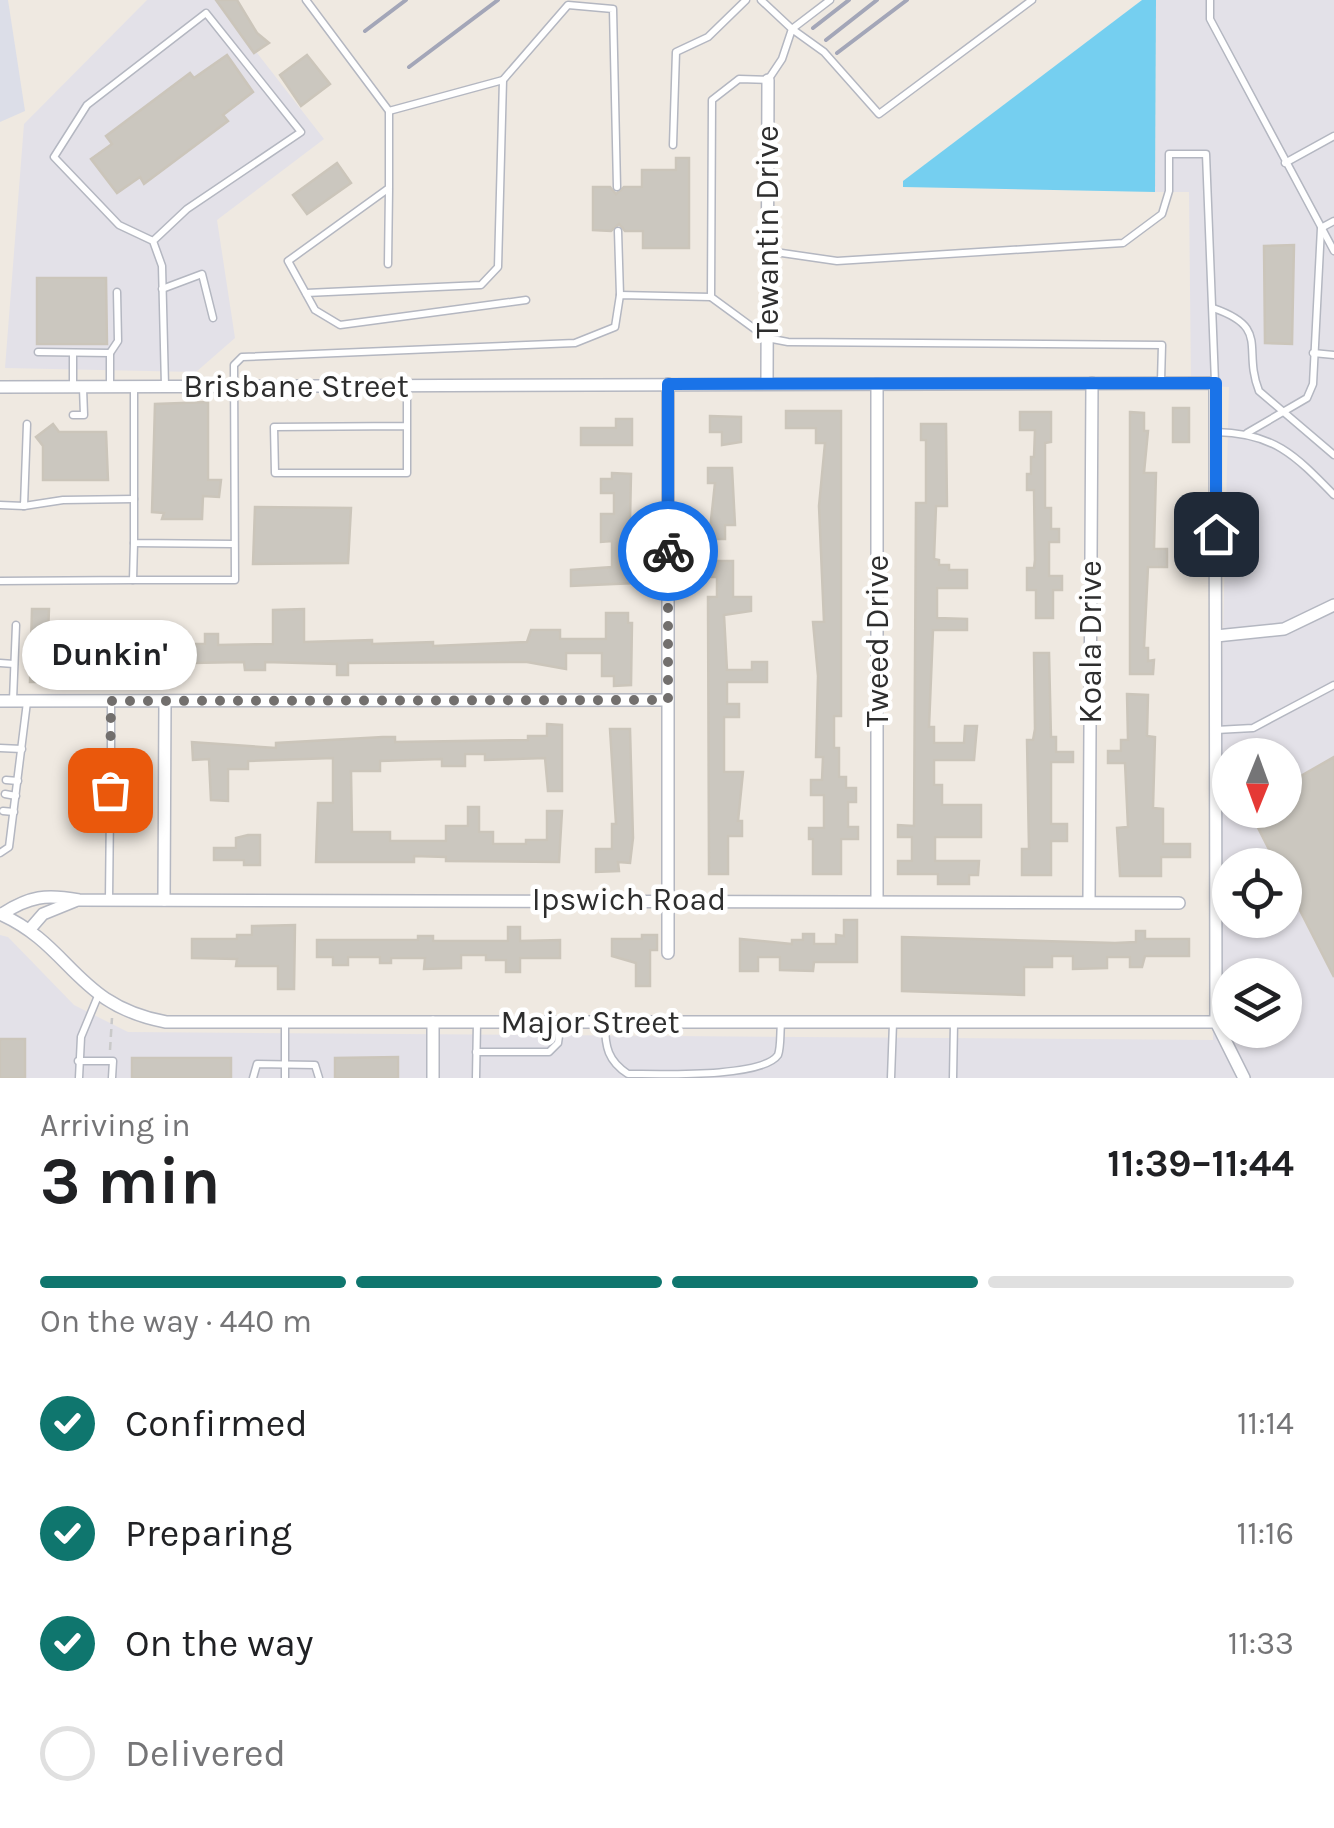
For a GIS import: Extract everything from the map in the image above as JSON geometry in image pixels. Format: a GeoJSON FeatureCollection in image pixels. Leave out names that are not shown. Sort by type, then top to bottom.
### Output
{"type":"FeatureCollection","features":[{"type":"Feature","properties":{"kind":"street","name":"Tewantin Drive"},"geometry":{"type":"LineString","coordinates":[[766,384],[768,80]]}},
{"type":"Feature","properties":{"kind":"street","name":"Koala Drive"},"geometry":{"type":"LineString","coordinates":[[1089,902],[1092,383]]}},
{"type":"Feature","properties":{"kind":"street","name":"Brisbane Street"},"geometry":{"type":"LineString","coordinates":[[0,388],[1216,383]]}},
{"type":"Feature","properties":{"kind":"street"},"geometry":{"type":"LineString","coordinates":[[1216,383],[1216,958]]}},
{"type":"Feature","properties":{"kind":"street"},"geometry":{"type":"LineString","coordinates":[[668,384],[668,953]]}},
{"type":"Feature","properties":{"kind":"street","name":"Tweed Drive"},"geometry":{"type":"LineString","coordinates":[[877,899],[878,384]]}},
{"type":"Feature","properties":{"kind":"street"},"geometry":{"type":"LineString","coordinates":[[1216,636],[1284,629],[1334,604]]}},
{"type":"Feature","properties":{"kind":"street"},"geometry":{"type":"LineString","coordinates":[[7,701],[668,700]]}},
{"type":"Feature","properties":{"kind":"street"},"geometry":{"type":"LineString","coordinates":[[164,900],[165,701]]}},
{"type":"Feature","properties":{"kind":"street","name":"Ipswich Road"},"geometry":{"type":"LineString","coordinates":[[1,914],[28,897],[1179,902]]}},
{"type":"Feature","properties":{"kind":"street","name":"Ipswich Road"},"geometry":{"type":"LineString","coordinates":[[30,929],[43,914],[79,900]]}},
{"type":"Feature","properties":{"kind":"street","name":"Major Street"},"geometry":{"type":"LineString","coordinates":[[1,914],[30,929],[114,1007],[166,1022],[1212,1022]]}},
{"type":"Feature","properties":{"kind":"street"},"geometry":{"type":"LineString","coordinates":[[433,1022],[433,1078]]}},
{"type":"Feature","properties":{"kind":"street"},"geometry":{"type":"LineString","coordinates":[[1229,1048],[1244,1078]]}},
{"type":"Feature","properties":{"kind":"lane"},"geometry":{"type":"LineString","coordinates":[[306,0],[389,111],[388,264]]}},
{"type":"Feature","properties":{"kind":"lane"},"geometry":{"type":"LineString","coordinates":[[673,145],[676,52],[708,37],[746,0]]}},
{"type":"Feature","properties":{"kind":"lane"},"geometry":{"type":"LineString","coordinates":[[760,0],[824,52],[880,114],[1032,0]]}},
{"type":"Feature","properties":{"kind":"lane"},"geometry":{"type":"LineString","coordinates":[[711,297],[712,100],[738,79],[768,80],[782,59],[792,29],[830,0]]}},
{"type":"Feature","properties":{"kind":"lane"},"geometry":{"type":"LineString","coordinates":[[1210,0],[1210,19],[1334,251]]}},
{"type":"Feature","properties":{"kind":"lane"},"geometry":{"type":"LineString","coordinates":[[389,111],[503,80],[572,3],[614,9],[618,187]]}},
{"type":"Feature","properties":{"kind":"lane"},"geometry":{"type":"LineString","coordinates":[[153,241],[187,210],[301,132],[206,13],[87,105],[54,157],[118,224],[153,241],[162,266],[164,386]]}},
{"type":"Feature","properties":{"kind":"lane"},"geometry":{"type":"LineString","coordinates":[[306,294],[480,284],[498,268],[503,80]]}},
{"type":"Feature","properties":{"kind":"lane"},"geometry":{"type":"LineString","coordinates":[[1285,163],[1334,136]]}},
{"type":"Feature","properties":{"kind":"lane"},"geometry":{"type":"LineString","coordinates":[[768,252],[836,261],[1123,243],[1162,214],[1168,191],[1169,154],[1206,154],[1216,383]]}},
{"type":"Feature","properties":{"kind":"lane"},"geometry":{"type":"LineString","coordinates":[[389,188],[288,261],[315,310],[340,326],[526,300]]}},
{"type":"Feature","properties":{"kind":"lane"},"geometry":{"type":"LineString","coordinates":[[1322,228],[1334,221]]}},
{"type":"Feature","properties":{"kind":"lane"},"geometry":{"type":"LineString","coordinates":[[1247,432],[1307,398],[1322,228]]}},
{"type":"Feature","properties":{"kind":"lane"},"geometry":{"type":"LineString","coordinates":[[0,582],[235,580],[234,366],[242,358],[575,343],[614,327],[620,295],[618,230]]}},
{"type":"Feature","properties":{"kind":"lane"},"geometry":{"type":"LineString","coordinates":[[162,288],[202,274],[212,318]]}},
{"type":"Feature","properties":{"kind":"lane"},"geometry":{"type":"LineString","coordinates":[[110,387],[110,353],[118,341],[117,292]]}},
{"type":"Feature","properties":{"kind":"lane"},"geometry":{"type":"LineString","coordinates":[[620,295],[711,297],[767,338],[1023,347],[1162,344],[1160,383]]}},
{"type":"Feature","properties":{"kind":"lane"},"geometry":{"type":"LineString","coordinates":[[1213,308],[1241,318],[1250,332],[1259,392],[1334,455]]}},
{"type":"Feature","properties":{"kind":"lane"},"geometry":{"type":"LineString","coordinates":[[38,352],[110,353]]}},
{"type":"Feature","properties":{"kind":"lane"},"geometry":{"type":"LineString","coordinates":[[73,353],[84,415]]}},
{"type":"Feature","properties":{"kind":"lane"},"geometry":{"type":"LineString","coordinates":[[1313,353],[1334,355]]}},
{"type":"Feature","properties":{"kind":"lane"},"geometry":{"type":"LineString","coordinates":[[406,385],[406,426],[406,472],[275,473],[274,427],[406,426]]}},
{"type":"Feature","properties":{"kind":"lane"},"geometry":{"type":"LineString","coordinates":[[133,580],[134,386]]}},
{"type":"Feature","properties":{"kind":"lane"},"geometry":{"type":"LineString","coordinates":[[73,415],[96,415]]}},
{"type":"Feature","properties":{"kind":"lane"},"geometry":{"type":"LineString","coordinates":[[24,506],[28,424]]}},
{"type":"Feature","properties":{"kind":"lane"},"geometry":{"type":"LineString","coordinates":[[1216,432],[1247,432],[1272,441],[1302,462],[1334,495]]}},
{"type":"Feature","properties":{"kind":"lane"},"geometry":{"type":"LineString","coordinates":[[0,505],[134,499]]}},
{"type":"Feature","properties":{"kind":"lane"},"geometry":{"type":"LineString","coordinates":[[134,542],[232,544]]}},
{"type":"Feature","properties":{"kind":"lane"},"geometry":{"type":"LineString","coordinates":[[7,701],[16,625]]}},
{"type":"Feature","properties":{"kind":"lane"},"geometry":{"type":"LineString","coordinates":[[0,663],[14,664]]}},
{"type":"Feature","properties":{"kind":"lane"},"geometry":{"type":"LineString","coordinates":[[1216,730],[1253,728],[1334,686]]}},
{"type":"Feature","properties":{"kind":"lane"},"geometry":{"type":"LineString","coordinates":[[0,853],[8,850],[27,701]]}},
{"type":"Feature","properties":{"kind":"lane"},"geometry":{"type":"LineString","coordinates":[[110,790],[111,701]]}},
{"type":"Feature","properties":{"kind":"lane"},"geometry":{"type":"LineString","coordinates":[[0,748],[22,749]]}},
{"type":"Feature","properties":{"kind":"lane"},"geometry":{"type":"LineString","coordinates":[[6,780],[18,781]]}},
{"type":"Feature","properties":{"kind":"lane"},"geometry":{"type":"LineString","coordinates":[[5,794],[16,796]]}},
{"type":"Feature","properties":{"kind":"lane"},"geometry":{"type":"LineString","coordinates":[[109,900],[110,808]]}},
{"type":"Feature","properties":{"kind":"lane"},"geometry":{"type":"LineString","coordinates":[[4,811],[14,812]]}},
{"type":"Feature","properties":{"kind":"lane"},"geometry":{"type":"LineString","coordinates":[[1,829],[11,830]]}},
{"type":"Feature","properties":{"kind":"lane"},"geometry":{"type":"LineString","coordinates":[[79,1078],[84,1027],[98,996]]}},
{"type":"Feature","properties":{"kind":"lane"},"geometry":{"type":"LineString","coordinates":[[285,1022],[285,1078]]}},
{"type":"Feature","properties":{"kind":"lane"},"geometry":{"type":"LineString","coordinates":[[476,1022],[476,1078]]}},
{"type":"Feature","properties":{"kind":"lane"},"geometry":{"type":"LineString","coordinates":[[476,1052],[549,1052],[558,1043],[561,1022]]}},
{"type":"Feature","properties":{"kind":"lane"},"geometry":{"type":"LineString","coordinates":[[605,1022],[605,1046],[614,1065],[628,1074],[762,1070],[778,1054],[782,1022]]}},
{"type":"Feature","properties":{"kind":"lane"},"geometry":{"type":"LineString","coordinates":[[890,1078],[893,1023]]}},
{"type":"Feature","properties":{"kind":"lane"},"geometry":{"type":"LineString","coordinates":[[953,1078],[954,1023]]}},
{"type":"Feature","properties":{"kind":"lane"},"geometry":{"type":"LineString","coordinates":[[78,1061],[110,1061],[112,1078]]}},
{"type":"Feature","properties":{"kind":"lane"},"geometry":{"type":"LineString","coordinates":[[253,1078],[257,1064],[316,1065],[320,1078]]}},
{"type":"Feature","properties":{"kind":"path"},"geometry":{"type":"LineString","coordinates":[[110,1061],[114,1007]]}},
{"type":"Feature","properties":{"kind":"shaded area"},"geometry":{"type":"Polygon","coordinates":[[[0,0],[8,0],[25,111],[0,122],[0,0]]]}},
{"type":"Feature","properties":{"kind":"shaded area"},"geometry":{"type":"Polygon","coordinates":[[[147,0],[216,0],[324,139],[217,220],[235,338],[196,372],[5,368],[24,124],[147,0]]]}},
{"type":"Feature","properties":{"kind":"shaded area"},"geometry":{"type":"Polygon","coordinates":[[[1156,0],[1334,0],[1334,1078],[0,1078],[0,935],[8,937],[74,1005],[128,1032],[1212,1040],[1212,1048],[1302,1048],[1302,958],[1215,958],[1215,938],[1302,938],[1302,848],[1218,848],[1218,828],[1302,828],[1302,738],[1220,738],[1229,387],[1191,385],[1189,192],[1155,192],[1156,0]]]}},
{"type":"Feature","properties":{"kind":"water"},"geometry":{"type":"Polygon","coordinates":[[[1142,0],[1156,0],[1155,192],[903,187],[903,181],[1142,0]]]}},
{"type":"Feature","properties":{"kind":"building"},"geometry":{"type":"Polygon","coordinates":[[[216,0],[237,0],[257,33],[269,43],[254,53],[216,0]]]}},
{"type":"Feature","properties":{"kind":"building"},"geometry":{"type":"Polygon","coordinates":[[[227,55],[253,92],[223,115],[228,121],[144,184],[140,177],[117,193],[91,159],[112,144],[106,136],[190,73],[194,78],[227,55]]]}},
{"type":"Feature","properties":{"kind":"building"},"geometry":{"type":"Polygon","coordinates":[[[307,55],[330,84],[301,106],[280,75],[307,55]]]}},
{"type":"Feature","properties":{"kind":"building"},"geometry":{"type":"Polygon","coordinates":[[[676,158],[689,158],[689,248],[643,248],[643,231],[625,231],[619,224],[611,231],[593,230],[593,187],[610,187],[616,194],[624,187],[642,187],[642,170],[676,170],[676,158]]]}},
{"type":"Feature","properties":{"kind":"building"},"geometry":{"type":"Polygon","coordinates":[[[337,163],[351,183],[307,214],[293,195],[337,163]]]}},
{"type":"Feature","properties":{"kind":"building"},"geometry":{"type":"Polygon","coordinates":[[[1294,245],[1292,344],[1265,343],[1264,246],[1294,245]]]}},
{"type":"Feature","properties":{"kind":"building"},"geometry":{"type":"Polygon","coordinates":[[[37,278],[106,278],[107,344],[37,344],[37,278]]]}},
{"type":"Feature","properties":{"kind":"building"},"geometry":{"type":"Polygon","coordinates":[[[208,402],[208,480],[221,480],[219,497],[203,496],[202,519],[162,519],[164,513],[152,512],[155,404],[208,402]]]}},
{"type":"Feature","properties":{"kind":"building"},"geometry":{"type":"Polygon","coordinates":[[[1173,408],[1189,408],[1189,442],[1173,442],[1173,408]]]}},
{"type":"Feature","properties":{"kind":"building"},"geometry":{"type":"Polygon","coordinates":[[[786,411],[841,411],[841,716],[834,716],[834,748],[839,748],[839,777],[846,777],[846,788],[856,788],[856,802],[848,802],[848,827],[858,827],[858,839],[841,839],[841,874],[813,874],[813,839],[809,839],[809,828],[824,828],[824,795],[811,795],[811,780],[822,780],[823,757],[816,757],[818,676],[813,622],[824,622],[819,506],[825,443],[816,443],[816,428],[786,428],[786,411]]]}},
{"type":"Feature","properties":{"kind":"building"},"geometry":{"type":"Polygon","coordinates":[[[1020,412],[1051,412],[1051,442],[1045,443],[1045,508],[1051,508],[1051,529],[1059,529],[1059,542],[1049,542],[1049,576],[1062,576],[1062,590],[1053,590],[1053,618],[1036,618],[1036,590],[1027,590],[1027,568],[1034,568],[1035,560],[1034,490],[1027,490],[1027,474],[1031,474],[1035,430],[1020,430],[1020,412]]]}},
{"type":"Feature","properties":{"kind":"building"},"geometry":{"type":"Polygon","coordinates":[[[1130,412],[1144,413],[1144,431],[1148,431],[1144,473],[1156,473],[1154,549],[1167,549],[1167,567],[1148,567],[1144,648],[1148,648],[1148,661],[1154,660],[1153,674],[1130,674],[1130,412]]]}},
{"type":"Feature","properties":{"kind":"building"},"geometry":{"type":"Polygon","coordinates":[[[710,416],[741,417],[741,442],[722,445],[722,432],[710,432],[710,416]]]}},
{"type":"Feature","properties":{"kind":"building"},"geometry":{"type":"Polygon","coordinates":[[[616,419],[632,419],[632,445],[581,445],[581,428],[616,428],[616,419]]]}},
{"type":"Feature","properties":{"kind":"building"},"geometry":{"type":"Polygon","coordinates":[[[53,424],[59,432],[106,432],[108,480],[43,480],[43,446],[36,437],[53,424]]]}},
{"type":"Feature","properties":{"kind":"building"},"geometry":{"type":"Polygon","coordinates":[[[921,424],[946,424],[947,506],[936,506],[934,559],[939,560],[939,565],[949,565],[949,570],[967,570],[967,588],[937,588],[937,618],[967,619],[967,630],[933,630],[929,727],[934,727],[934,743],[964,743],[965,726],[977,726],[974,760],[934,760],[934,785],[942,785],[942,805],[981,805],[981,837],[935,837],[935,861],[979,861],[978,875],[969,875],[969,884],[938,884],[938,874],[898,874],[898,861],[912,861],[912,837],[898,837],[898,825],[914,826],[916,503],[926,503],[926,440],[921,440],[921,424]]]}},
{"type":"Feature","properties":{"kind":"building"},"geometry":{"type":"Polygon","coordinates":[[[708,468],[732,468],[735,525],[725,525],[725,539],[709,539],[715,483],[708,483],[708,468]]]}},
{"type":"Feature","properties":{"kind":"building"},"geometry":{"type":"Polygon","coordinates":[[[612,473],[631,474],[629,570],[636,570],[636,583],[571,586],[571,570],[612,567],[612,541],[601,542],[601,514],[614,514],[614,493],[601,493],[601,479],[612,479],[612,473]]]}},
{"type":"Feature","properties":{"kind":"building"},"geometry":{"type":"Polygon","coordinates":[[[255,507],[351,508],[348,563],[253,564],[255,507]]]}},
{"type":"Feature","properties":{"kind":"building"},"geometry":{"type":"Polygon","coordinates":[[[708,561],[733,561],[733,597],[751,597],[751,611],[724,615],[727,670],[752,670],[752,662],[767,662],[767,682],[727,682],[727,704],[739,704],[739,717],[724,717],[724,772],[743,772],[738,821],[742,821],[742,836],[728,836],[728,874],[709,874],[708,597],[717,597],[717,577],[708,577],[708,561]]]}},
{"type":"Feature","properties":{"kind":"building"},"geometry":{"type":"Polygon","coordinates":[[[32,609],[49,609],[48,634],[61,634],[60,682],[30,682],[32,609]]]}},
{"type":"Feature","properties":{"kind":"building"},"geometry":{"type":"Polygon","coordinates":[[[304,609],[304,642],[372,640],[372,644],[433,642],[433,646],[527,642],[531,630],[560,630],[560,639],[606,639],[606,613],[628,613],[628,623],[632,623],[631,685],[614,686],[614,676],[602,676],[602,653],[566,653],[566,669],[527,662],[348,663],[348,675],[337,675],[337,664],[265,662],[265,670],[245,670],[244,662],[193,663],[193,644],[205,644],[205,634],[218,634],[218,645],[273,644],[273,610],[304,609]]]}},
{"type":"Feature","properties":{"kind":"building"},"geometry":{"type":"Polygon","coordinates":[[[1034,653],[1049,653],[1051,737],[1056,737],[1056,752],[1073,752],[1073,762],[1051,762],[1051,824],[1067,824],[1067,841],[1051,841],[1051,875],[1022,875],[1022,849],[1029,849],[1027,740],[1033,740],[1035,729],[1034,653]]]}},
{"type":"Feature","properties":{"kind":"building"},"geometry":{"type":"Polygon","coordinates":[[[1127,694],[1148,695],[1147,736],[1155,737],[1153,808],[1163,809],[1163,844],[1190,844],[1190,857],[1161,857],[1161,876],[1120,876],[1117,828],[1128,827],[1125,763],[1108,763],[1108,751],[1121,751],[1121,740],[1128,740],[1127,694]]]}},
{"type":"Feature","properties":{"kind":"building"},"geometry":{"type":"Polygon","coordinates":[[[547,724],[562,725],[562,791],[548,791],[545,758],[485,760],[485,754],[465,754],[465,766],[442,766],[442,759],[380,761],[380,771],[351,771],[352,832],[390,832],[390,841],[446,841],[446,826],[468,826],[468,807],[479,807],[479,832],[493,832],[493,844],[526,844],[526,840],[547,840],[547,811],[562,811],[559,862],[446,861],[446,857],[414,856],[414,862],[316,862],[318,803],[333,803],[333,758],[248,761],[248,769],[228,769],[228,801],[211,800],[209,759],[193,760],[192,742],[276,748],[276,743],[383,737],[395,737],[395,742],[528,740],[528,736],[547,736],[547,724]]]}},
{"type":"Feature","properties":{"kind":"building"},"geometry":{"type":"Polygon","coordinates":[[[610,729],[630,729],[633,838],[630,863],[618,862],[619,871],[596,872],[596,849],[612,849],[612,824],[616,824],[610,729]]]}},
{"type":"Feature","properties":{"kind":"building"},"geometry":{"type":"Polygon","coordinates":[[[1334,757],[1334,977],[1302,914],[1302,848],[1268,848],[1258,828],[1302,828],[1302,775],[1334,757]]]}},
{"type":"Feature","properties":{"kind":"building"},"geometry":{"type":"Polygon","coordinates":[[[260,835],[260,865],[244,865],[244,860],[214,860],[214,848],[236,848],[236,838],[260,835]]]}},
{"type":"Feature","properties":{"kind":"building"},"geometry":{"type":"Polygon","coordinates":[[[844,920],[857,920],[857,962],[814,962],[813,971],[780,970],[780,957],[758,957],[758,971],[740,971],[740,939],[792,944],[792,940],[803,940],[803,934],[814,934],[814,944],[836,944],[836,935],[844,936],[844,920]]]}},
{"type":"Feature","properties":{"kind":"building"},"geometry":{"type":"Polygon","coordinates":[[[295,925],[294,989],[278,989],[278,966],[236,966],[237,959],[192,958],[192,939],[237,939],[237,935],[252,935],[252,926],[295,925]]]}},
{"type":"Feature","properties":{"kind":"building"},"geometry":{"type":"Polygon","coordinates":[[[508,927],[520,927],[520,941],[560,940],[560,958],[520,958],[520,972],[506,972],[506,960],[486,960],[486,955],[461,955],[461,968],[424,969],[425,958],[391,958],[391,963],[380,963],[380,957],[348,957],[348,965],[333,965],[333,957],[317,957],[317,940],[418,940],[418,936],[433,936],[433,941],[508,941],[508,927]]]}},
{"type":"Feature","properties":{"kind":"building"},"geometry":{"type":"Polygon","coordinates":[[[1136,931],[1145,931],[1145,939],[1189,939],[1189,956],[1145,956],[1142,967],[1130,967],[1130,957],[1107,957],[1107,968],[1073,969],[1073,956],[1052,956],[1052,967],[1024,967],[1024,995],[902,991],[902,937],[1115,943],[1136,942],[1136,931]]]}},
{"type":"Feature","properties":{"kind":"building"},"geometry":{"type":"Polygon","coordinates":[[[642,935],[657,935],[657,950],[650,950],[650,986],[636,986],[636,963],[612,956],[612,939],[642,939],[642,935]]]}},
{"type":"Feature","properties":{"kind":"building"},"geometry":{"type":"Polygon","coordinates":[[[0,1039],[25,1039],[25,1078],[0,1078],[0,1039]]]}},
{"type":"Feature","properties":{"kind":"building"},"geometry":{"type":"Polygon","coordinates":[[[398,1057],[398,1078],[335,1078],[335,1058],[398,1057]]]}},
{"type":"Feature","properties":{"kind":"building"},"geometry":{"type":"Polygon","coordinates":[[[132,1058],[231,1058],[231,1078],[132,1078],[132,1058]]]}},
{"type":"Feature","properties":{"kind":"railway"},"geometry":{"type":"LineString","coordinates":[[365,31],[406,0]]}},
{"type":"Feature","properties":{"kind":"railway"},"geometry":{"type":"LineString","coordinates":[[409,67],[498,0]]}},
{"type":"Feature","properties":{"kind":"railway"},"geometry":{"type":"LineString","coordinates":[[813,28],[849,0]]}},
{"type":"Feature","properties":{"kind":"railway"},"geometry":{"type":"LineString","coordinates":[[826,40],[877,0]]}},
{"type":"Feature","properties":{"kind":"railway"},"geometry":{"type":"LineString","coordinates":[[837,53],[907,0]]}},
{"type":"Feature","properties":{"kind":"way so far"},"geometry":{"type":"LineString","coordinates":[[110,790],[111,701],[668,700],[668,551]]}},
{"type":"Feature","properties":{"kind":"place","name":"Dunkin'"},"geometry":{"type":"Point","coordinates":[110,790]}},
{"type":"Feature","properties":{"kind":"route"},"geometry":{"type":"LineString","coordinates":[[668,551],[668,384],[1216,383],[1216,534]]}}]}
